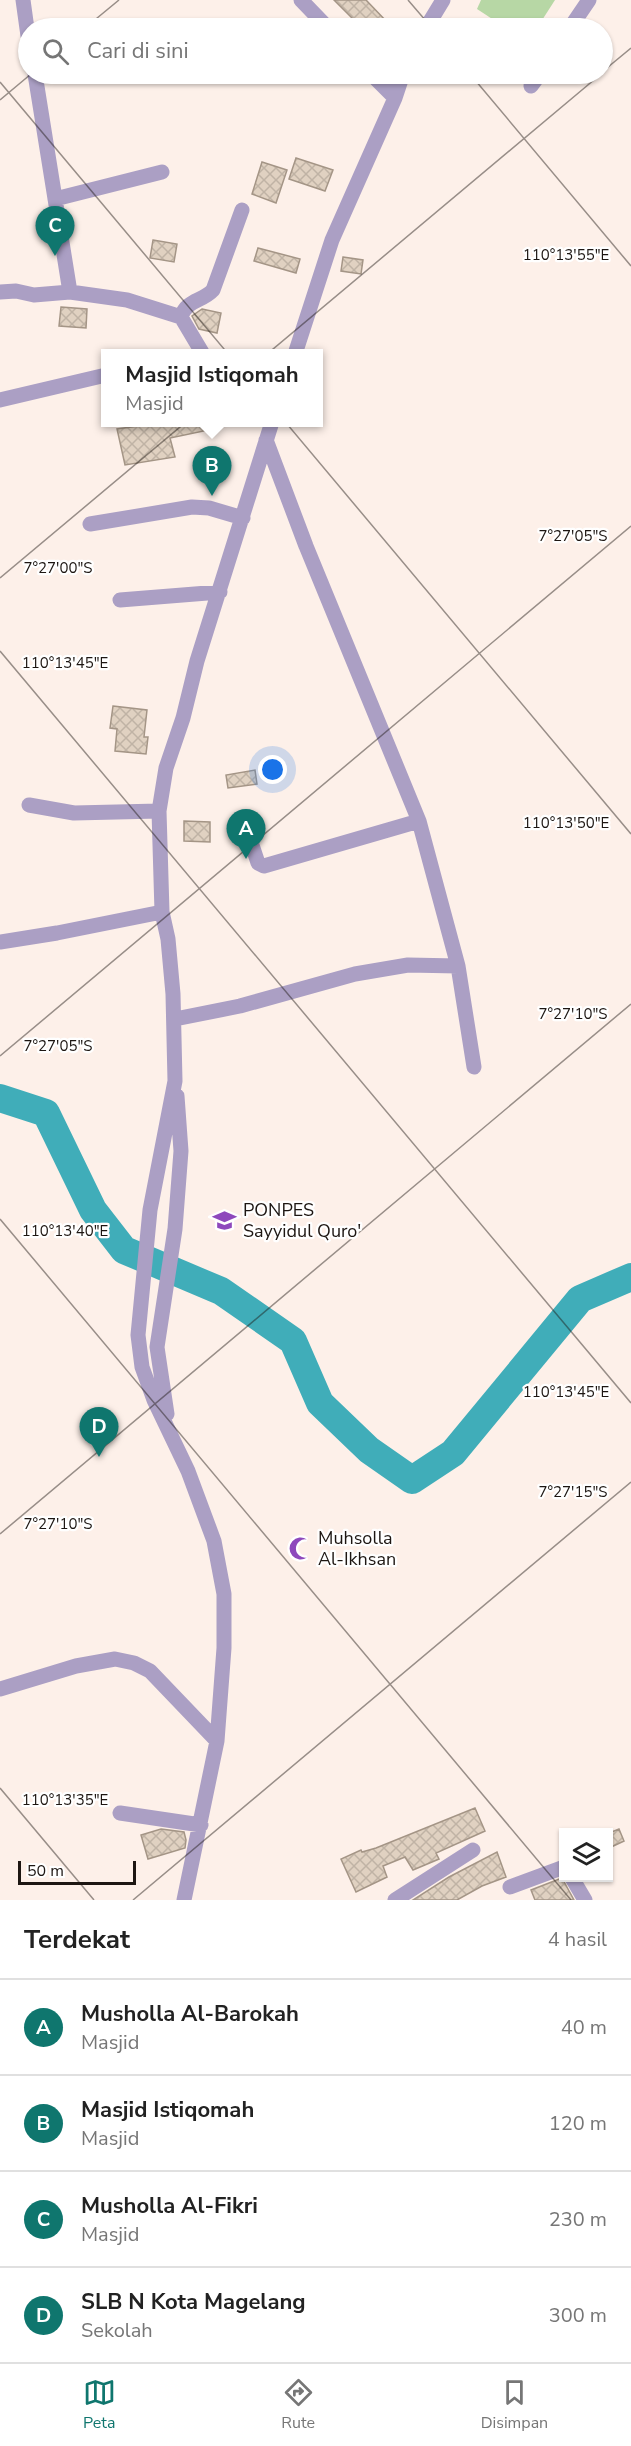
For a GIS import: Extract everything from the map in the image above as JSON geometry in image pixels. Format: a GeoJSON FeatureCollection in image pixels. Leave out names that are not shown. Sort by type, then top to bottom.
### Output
{"type":"FeatureCollection","features":[{"type":"Feature","properties":{"kind":"street"},"geometry":{"type":"LineString","coordinates":[[23,0],[26,18]]}},
{"type":"Feature","properties":{"kind":"street"},"geometry":{"type":"LineString","coordinates":[[301,0],[318,18]]}},
{"type":"Feature","properties":{"kind":"street"},"geometry":{"type":"LineString","coordinates":[[432,18],[443,0]]}},
{"type":"Feature","properties":{"kind":"street"},"geometry":{"type":"LineString","coordinates":[[577,18],[589,0]]}},
{"type":"Feature","properties":{"kind":"street"},"geometry":{"type":"LineString","coordinates":[[37,84],[70,292]]}},
{"type":"Feature","properties":{"kind":"street"},"geometry":{"type":"LineString","coordinates":[[381,84],[395,98]]}},
{"type":"Feature","properties":{"kind":"street"},"geometry":{"type":"LineString","coordinates":[[297,349],[332,240],[400,84]]}},
{"type":"Feature","properties":{"kind":"street"},"geometry":{"type":"LineString","coordinates":[[56,200],[162,172]]}},
{"type":"Feature","properties":{"kind":"street"},"geometry":{"type":"LineString","coordinates":[[181,317],[184,308],[213,290],[242,210]]}},
{"type":"Feature","properties":{"kind":"street"},"geometry":{"type":"LineString","coordinates":[[0,292],[16,291],[34,295],[70,292],[127,300],[181,317],[199,349]]}},
{"type":"Feature","properties":{"kind":"street"},"geometry":{"type":"LineString","coordinates":[[0,400],[101,376]]}},
{"type":"Feature","properties":{"kind":"street"},"geometry":{"type":"LineString","coordinates":[[170,1435],[157,1347],[175,1229],[181,1151],[168,939],[162,912],[159,811],[166,768],[183,718],[197,661],[271,427]]}},
{"type":"Feature","properties":{"kind":"street"},"geometry":{"type":"LineString","coordinates":[[266,440],[306,546],[419,822],[458,966],[474,1067]]}},
{"type":"Feature","properties":{"kind":"street"},"geometry":{"type":"LineString","coordinates":[[90,524],[192,507],[209,508],[243,518]]}},
{"type":"Feature","properties":{"kind":"street"},"geometry":{"type":"LineString","coordinates":[[120,600],[220,592]]}},
{"type":"Feature","properties":{"kind":"street"},"geometry":{"type":"LineString","coordinates":[[29,806],[74,813],[159,811]]}},
{"type":"Feature","properties":{"kind":"street"},"geometry":{"type":"LineString","coordinates":[[252,845],[258,863],[264,866],[419,822]]}},
{"type":"Feature","properties":{"kind":"street"},"geometry":{"type":"LineString","coordinates":[[0,942],[162,912]]}},
{"type":"Feature","properties":{"kind":"street"},"geometry":{"type":"LineString","coordinates":[[174,1019],[240,1006],[355,974],[408,965],[458,966]]}},
{"type":"Feature","properties":{"kind":"street"},"geometry":{"type":"LineString","coordinates":[[175,1081],[150,1210],[138,1335],[142,1367],[170,1435],[188,1471],[214,1541],[224,1594],[224,1648],[217,1741],[184,1900]]}},
{"type":"Feature","properties":{"kind":"street"},"geometry":{"type":"LineString","coordinates":[[0,1689],[88,1664],[115,1659],[134,1663],[150,1671],[217,1741]]}},
{"type":"Feature","properties":{"kind":"street"},"geometry":{"type":"LineString","coordinates":[[120,1813],[201,1825]]}},
{"type":"Feature","properties":{"kind":"street"},"geometry":{"type":"LineString","coordinates":[[395,1900],[473,1850]]}},
{"type":"Feature","properties":{"kind":"street"},"geometry":{"type":"LineString","coordinates":[[510,1887],[559,1869]]}},
{"type":"Feature","properties":{"kind":"street"},"geometry":{"type":"LineString","coordinates":[[574,1882],[585,1900]]}},
{"type":"Feature","properties":{"kind":"green space"},"geometry":{"type":"Polygon","coordinates":[[[481,0],[555,0],[543,18],[491,18],[477,9],[481,0]]]}},
{"type":"Feature","properties":{"kind":"building"},"geometry":{"type":"Polygon","coordinates":[[[334,0],[366,0],[383,18],[352,18],[334,0]]]}},
{"type":"Feature","properties":{"kind":"building"},"geometry":{"type":"Polygon","coordinates":[[[296,158],[333,170],[325,191],[289,179],[296,158]]]}},
{"type":"Feature","properties":{"kind":"building"},"geometry":{"type":"Polygon","coordinates":[[[262,162],[287,170],[276,203],[252,194],[262,162]]]}},
{"type":"Feature","properties":{"kind":"building"},"geometry":{"type":"Polygon","coordinates":[[[153,240],[177,244],[174,262],[150,258],[153,240]]]}},
{"type":"Feature","properties":{"kind":"building"},"geometry":{"type":"Polygon","coordinates":[[[258,248],[300,259],[296,273],[254,261],[258,248]]]}},
{"type":"Feature","properties":{"kind":"building"},"geometry":{"type":"Polygon","coordinates":[[[343,257],[363,260],[361,274],[341,271],[343,257]]]}},
{"type":"Feature","properties":{"kind":"building"},"geometry":{"type":"Polygon","coordinates":[[[61,307],[87,309],[86,328],[59,326],[61,307]]]}},
{"type":"Feature","properties":{"kind":"building"},"geometry":{"type":"Polygon","coordinates":[[[202,309],[221,313],[217,333],[199,329],[192,316],[202,309]]]}},
{"type":"Feature","properties":{"kind":"building"},"geometry":{"type":"Polygon","coordinates":[[[131,427],[218,428],[170,438],[175,457],[125,465],[117,429],[131,427]]]}},
{"type":"Feature","properties":{"kind":"building"},"geometry":{"type":"Polygon","coordinates":[[[113,706],[147,710],[144,737],[148,737],[146,754],[115,751],[117,729],[110,728],[113,706]]]}},
{"type":"Feature","properties":{"kind":"building"},"geometry":{"type":"Polygon","coordinates":[[[255,770],[257,784],[228,788],[226,775],[255,770]]]}},
{"type":"Feature","properties":{"kind":"building"},"geometry":{"type":"Polygon","coordinates":[[[184,821],[210,822],[210,842],[184,841],[184,821]]]}},
{"type":"Feature","properties":{"kind":"building"},"geometry":{"type":"Polygon","coordinates":[[[475,1808],[485,1831],[436,1853],[439,1859],[413,1870],[405,1857],[383,1866],[387,1877],[356,1892],[341,1859],[361,1850],[362,1852],[376,1848],[475,1808]]]}},
{"type":"Feature","properties":{"kind":"building"},"geometry":{"type":"Polygon","coordinates":[[[161,1829],[184,1832],[185,1848],[148,1859],[141,1835],[161,1829]]]}},
{"type":"Feature","properties":{"kind":"building"},"geometry":{"type":"Polygon","coordinates":[[[619,1829],[624,1841],[613,1846],[613,1831],[619,1829]]]}},
{"type":"Feature","properties":{"kind":"building"},"geometry":{"type":"Polygon","coordinates":[[[497,1852],[506,1877],[482,1886],[457,1900],[413,1900],[449,1877],[497,1852]]]}},
{"type":"Feature","properties":{"kind":"building"},"geometry":{"type":"Polygon","coordinates":[[[559,1879],[559,1882],[564,1882],[574,1900],[535,1900],[531,1890],[559,1879]]]}},
{"type":"Feature","properties":{"kind":"waterway"},"geometry":{"type":"LineString","coordinates":[[0,1098],[46,1113],[93,1210],[124,1250],[221,1291],[293,1341],[320,1403],[369,1450],[412,1480],[453,1453],[580,1299],[631,1277]]}},
{"type":"Feature","properties":{"kind":"place","name":"Musholla Al-Fikri"},"geometry":{"type":"Point","coordinates":[55,256]}},
{"type":"Feature","properties":{"kind":"place","name":"Masjid Istiqomah"},"geometry":{"type":"Point","coordinates":[212,496]}},
{"type":"Feature","properties":{"kind":"place","name":"Musholla Al-Barokah"},"geometry":{"type":"Point","coordinates":[246,859]}},
{"type":"Feature","properties":{"kind":"place","name":"PONPES Sayyidul Quro'"},"geometry":{"type":"Point","coordinates":[225,1220]}},
{"type":"Feature","properties":{"kind":"place","name":"SLB N Kota Magelang"},"geometry":{"type":"Point","coordinates":[99,1457]}},
{"type":"Feature","properties":{"kind":"place","name":"Muhsolla Al-Ikhsan"},"geometry":{"type":"Point","coordinates":[300,1548]}}]}
